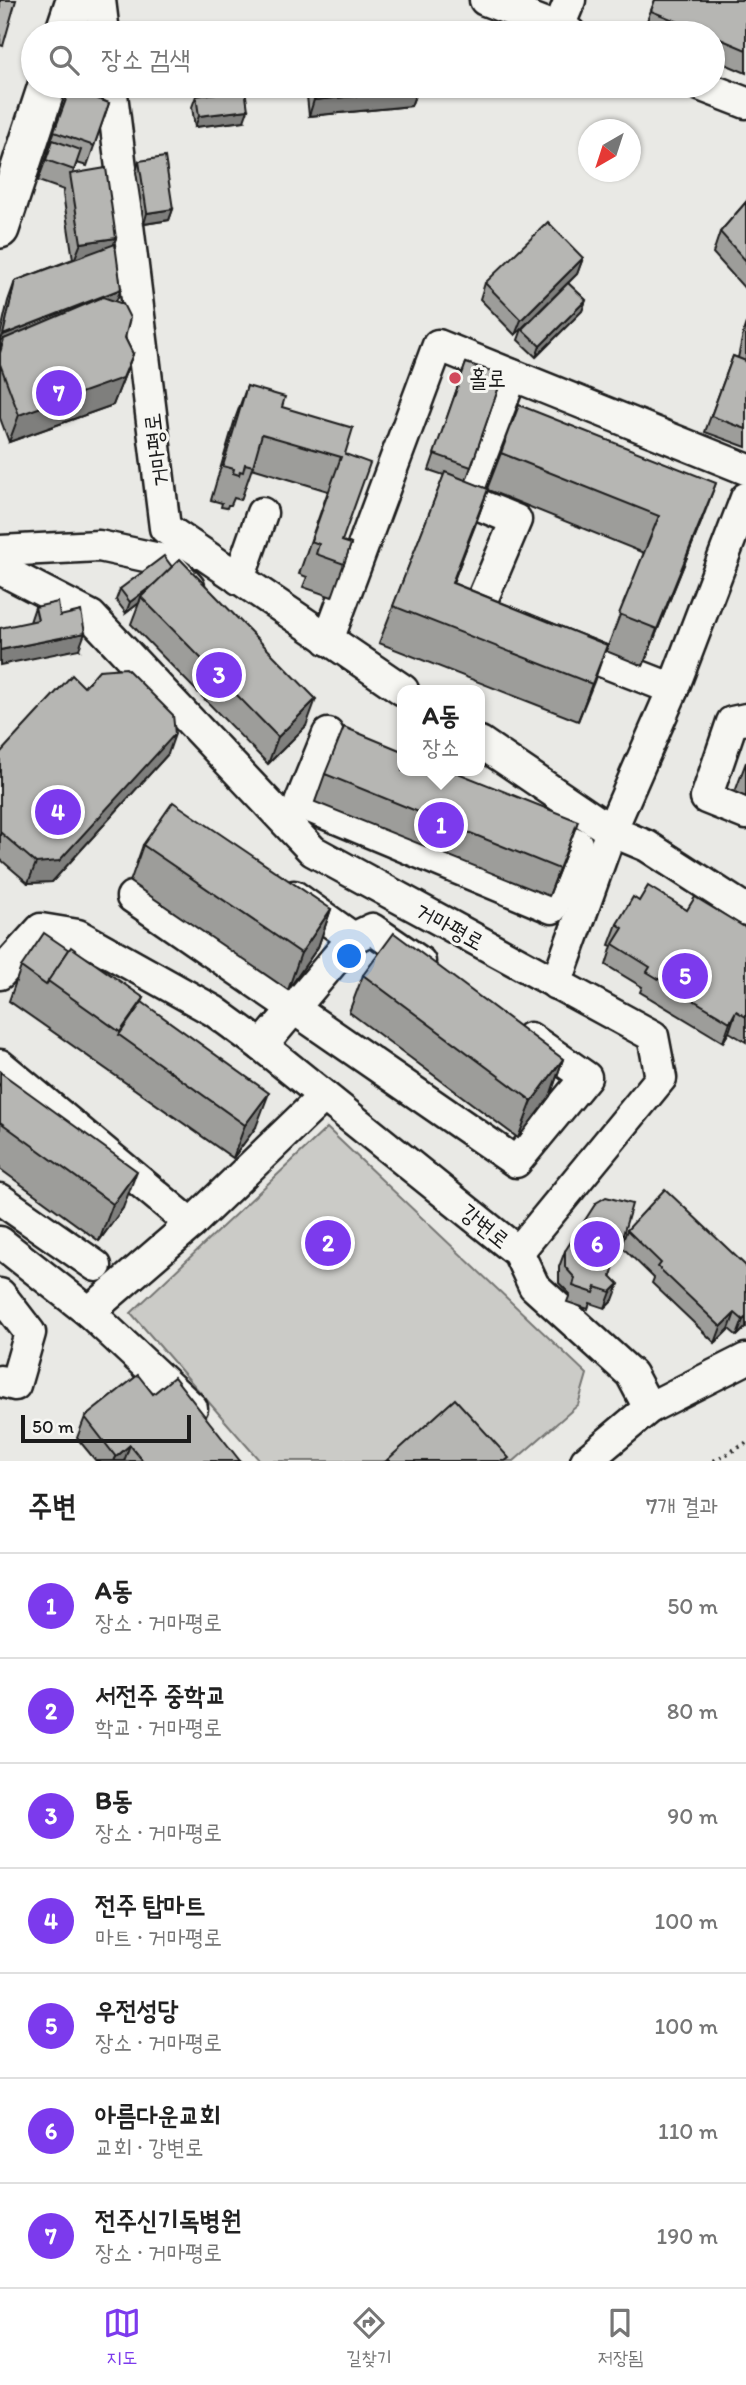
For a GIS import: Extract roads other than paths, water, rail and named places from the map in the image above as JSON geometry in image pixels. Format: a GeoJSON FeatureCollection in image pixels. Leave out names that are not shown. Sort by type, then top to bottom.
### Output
{"type":"FeatureCollection","features":[{"type":"Feature","properties":{"kind":"main road"},"geometry":{"type":"LineString","coordinates":[[68,21],[75,0]]}},
{"type":"Feature","properties":{"kind":"main road"},"geometry":{"type":"LineString","coordinates":[[0,229],[43,98]]}},
{"type":"Feature","properties":{"kind":"street"},"geometry":{"type":"LineString","coordinates":[[100,0],[103,21]]}},
{"type":"Feature","properties":{"kind":"street"},"geometry":{"type":"LineString","coordinates":[[485,0],[539,21]]}},
{"type":"Feature","properties":{"kind":"street"},"geometry":{"type":"LineString","coordinates":[[566,21],[570,0]]}},
{"type":"Feature","properties":{"kind":"street"},"geometry":{"type":"LineString","coordinates":[[725,95],[746,103]]}},
{"type":"Feature","properties":{"kind":"street","name":"거마평로"},"geometry":{"type":"LineString","coordinates":[[112,98],[165,528],[397,687]]}},
{"type":"Feature","properties":{"kind":"street"},"geometry":{"type":"LineString","coordinates":[[328,640],[438,345],[746,469]]}},
{"type":"Feature","properties":{"kind":"street"},"geometry":{"type":"LineString","coordinates":[[512,375],[465,499],[516,520],[477,612],[673,689]]}},
{"type":"Feature","properties":{"kind":"street"},"geometry":{"type":"LineString","coordinates":[[556,984],[611,831],[673,689],[746,498]]}},
{"type":"Feature","properties":{"kind":"street"},"geometry":{"type":"LineString","coordinates":[[239,579],[262,513]]}},
{"type":"Feature","properties":{"kind":"street"},"geometry":{"type":"LineString","coordinates":[[0,551],[99,546],[164,560],[209,608]]}},
{"type":"Feature","properties":{"kind":"street","name":"거마평로"},"geometry":{"type":"LineString","coordinates":[[0,569],[91,616],[313,851],[653,1036],[661,1077],[518,1252]]}},
{"type":"Feature","properties":{"kind":"street"},"geometry":{"type":"LineString","coordinates":[[746,719],[732,722],[706,798],[746,814]]}},
{"type":"Feature","properties":{"kind":"street"},"geometry":{"type":"LineString","coordinates":[[330,731],[300,803],[552,908],[577,844],[514,816]]}},
{"type":"Feature","properties":{"kind":"street"},"geometry":{"type":"LineString","coordinates":[[485,745],[611,831],[647,846],[746,910]]}},
{"type":"Feature","properties":{"kind":"street"},"geometry":{"type":"LineString","coordinates":[[276,883],[353,938]]}},
{"type":"Feature","properties":{"kind":"street"},"geometry":{"type":"LineString","coordinates":[[132,897],[516,1162],[586,1077],[507,1023]]}},
{"type":"Feature","properties":{"kind":"street","name":"강변로"},"geometry":{"type":"LineString","coordinates":[[0,974],[39,952],[41,929],[78,935],[214,1011],[262,1046],[518,1252],[534,1286],[631,1374],[649,1408]]}},
{"type":"Feature","properties":{"kind":"street"},"geometry":{"type":"LineString","coordinates":[[262,1046],[353,938],[372,929],[440,975]]}},
{"type":"Feature","properties":{"kind":"street"},"geometry":{"type":"LineString","coordinates":[[0,1065],[191,1224]]}},
{"type":"Feature","properties":{"kind":"street"},"geometry":{"type":"LineString","coordinates":[[89,1312],[191,1224],[324,1096]]}},
{"type":"Feature","properties":{"kind":"street"},"geometry":{"type":"LineString","coordinates":[[0,1199],[96,1266]]}},
{"type":"Feature","properties":{"kind":"street"},"geometry":{"type":"LineString","coordinates":[[0,1242],[89,1312],[192,1408]]}},
{"type":"Feature","properties":{"kind":"street"},"geometry":{"type":"LineString","coordinates":[[0,1294],[30,1333],[15,1385],[0,1381]]}},
{"type":"Feature","properties":{"kind":"street"},"geometry":{"type":"LineString","coordinates":[[586,1461],[649,1408],[746,1359]]}},
{"type":"Feature","properties":{"kind":"place","name":"홀로"},"geometry":{"type":"Point","coordinates":[455,378]}},
{"type":"Feature","properties":{"kind":"place","name":"전주신기독병원"},"geometry":{"type":"Point","coordinates":[59,393]}},
{"type":"Feature","properties":{"kind":"place","name":"B동"},"geometry":{"type":"Point","coordinates":[219,675]}},
{"type":"Feature","properties":{"kind":"place","name":"전주 탑마트"},"geometry":{"type":"Point","coordinates":[58,812]}},
{"type":"Feature","properties":{"kind":"place","name":"A동"},"geometry":{"type":"Point","coordinates":[441,825]}},
{"type":"Feature","properties":{"kind":"place","name":"우전성당"},"geometry":{"type":"Point","coordinates":[685,976]}},
{"type":"Feature","properties":{"kind":"place","name":"서전주 중학교"},"geometry":{"type":"Point","coordinates":[328,1243]}},
{"type":"Feature","properties":{"kind":"place","name":"아름다운교회"},"geometry":{"type":"Point","coordinates":[597,1244]}}]}
